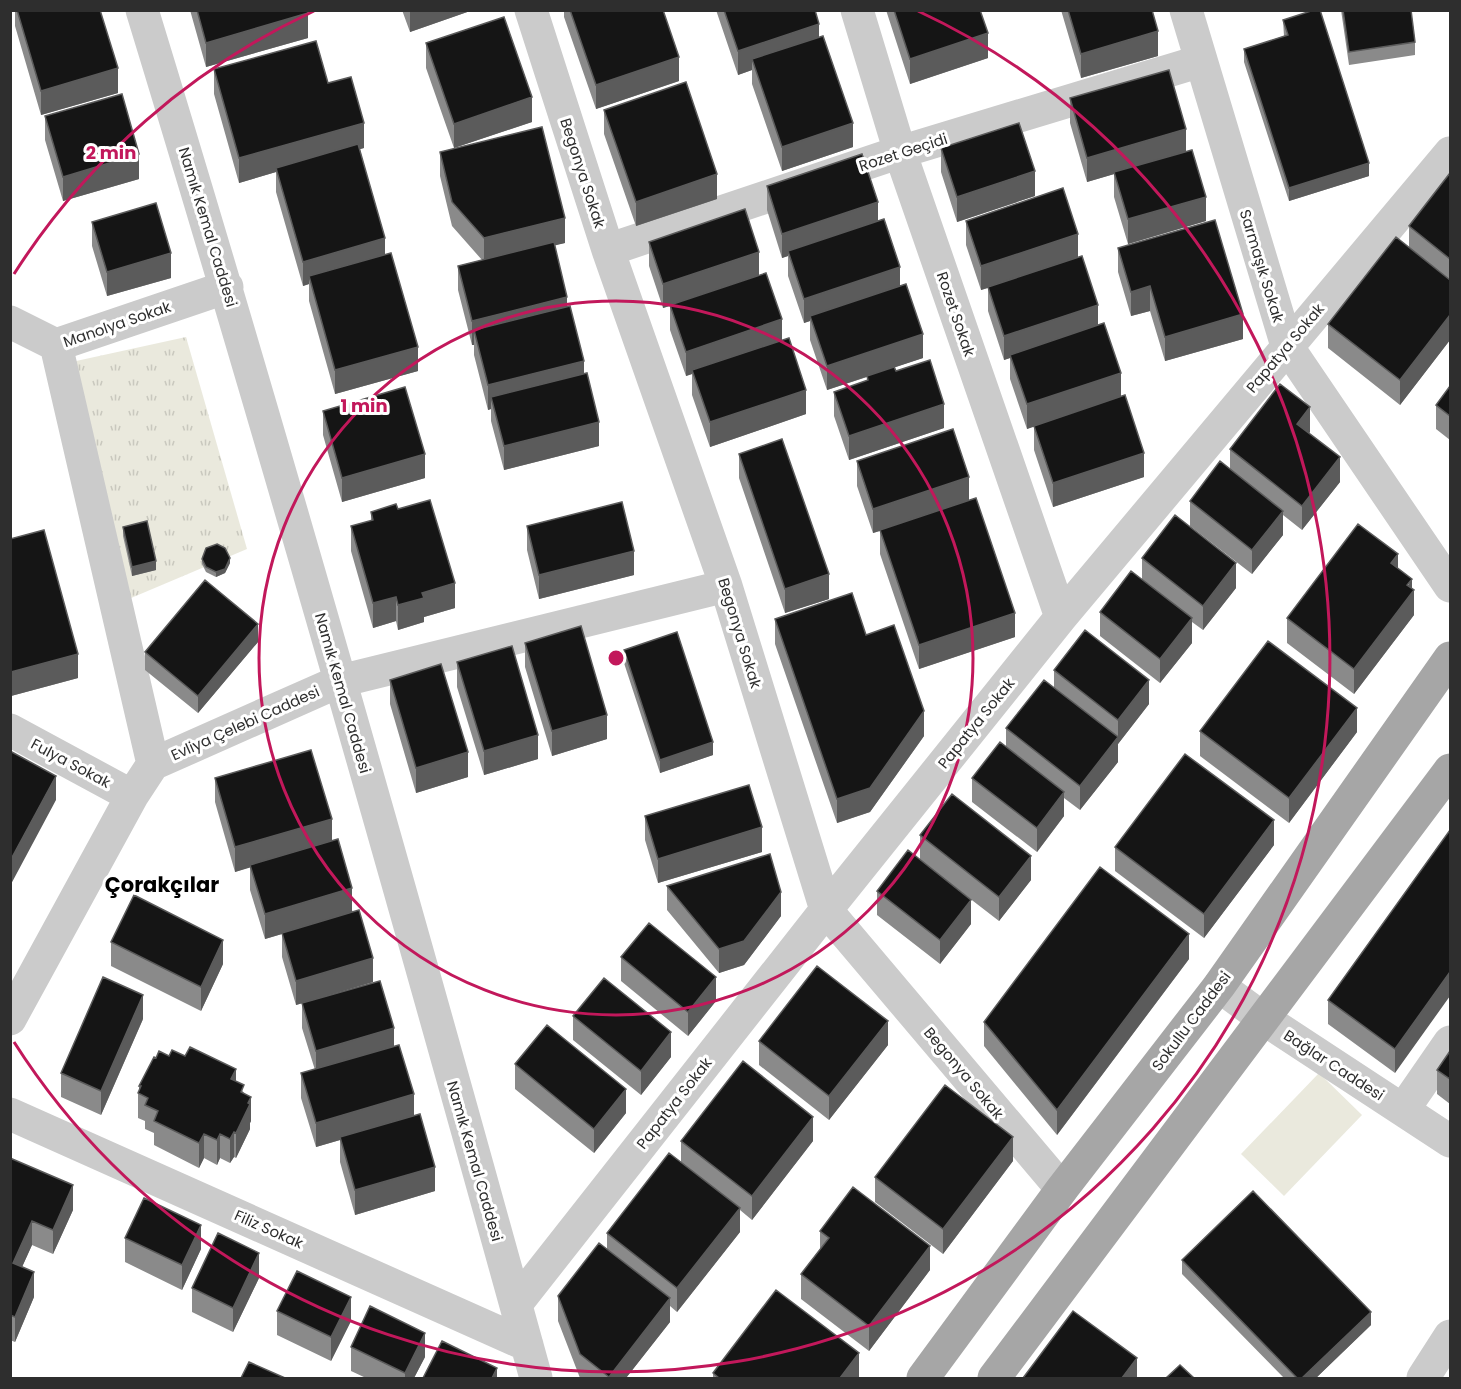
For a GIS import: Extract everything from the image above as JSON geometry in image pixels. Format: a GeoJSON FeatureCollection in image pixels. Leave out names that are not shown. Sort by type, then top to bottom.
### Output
{"type":"FeatureCollection","features":[{"type":"Feature","properties":{"kind":"main road","name":"Sokullu Caddesi"},"geometry":{"type":"LineString","coordinates":[[923,1378],[1062,1189],[1219,986],[1450,658]]}},
{"type":"Feature","properties":{"kind":"main road"},"geometry":{"type":"LineString","coordinates":[[994,1378],[1450,770]]}},
{"type":"Feature","properties":{"kind":"street","name":"Namık Kemal Caddesi"},"geometry":{"type":"LineString","coordinates":[[142,10],[227,287],[536,1378]]}},
{"type":"Feature","properties":{"kind":"street","name":"Begonya Sokak"},"geometry":{"type":"LineString","coordinates":[[531,10],[608,250],[726,586],[826,910],[1062,1189]]}},
{"type":"Feature","properties":{"kind":"street","name":"Rozet Sokak"},"geometry":{"type":"LineString","coordinates":[[857,10],[900,152],[1061,617]]}},
{"type":"Feature","properties":{"kind":"street","name":"Sarmaşık Sokak"},"geometry":{"type":"LineString","coordinates":[[1186,10],[1287,346],[1450,586]]}},
{"type":"Feature","properties":{"kind":"street","name":"Rozet Geçidi"},"geometry":{"type":"LineString","coordinates":[[608,250],[900,152],[1201,61]]}},
{"type":"Feature","properties":{"kind":"street","name":"Papatya Sokak"},"geometry":{"type":"LineString","coordinates":[[516,1304],[826,910],[1061,617],[1450,153]]}},
{"type":"Feature","properties":{"kind":"street","name":"Manolya Sokak"},"geometry":{"type":"LineString","coordinates":[[10,322],[56,345],[227,287]]}},
{"type":"Feature","properties":{"kind":"street"},"geometry":{"type":"LineString","coordinates":[[56,345],[153,764]]}},
{"type":"Feature","properties":{"kind":"street","name":"Evliya Çelebi Caddesi"},"geometry":{"type":"LineString","coordinates":[[10,1019],[132,796],[153,764],[340,681],[726,586]]}},
{"type":"Feature","properties":{"kind":"street","name":"Fulya Sokak"},"geometry":{"type":"LineString","coordinates":[[10,730],[132,796]]}},
{"type":"Feature","properties":{"kind":"street","name":"Bağlar Caddesi"},"geometry":{"type":"LineString","coordinates":[[1219,986],[1264,1019],[1450,1141]]}},
{"type":"Feature","properties":{"kind":"street"},"geometry":{"type":"LineString","coordinates":[[1403,1110],[1450,1042]]}},
{"type":"Feature","properties":{"kind":"street","name":"Filiz Sokak"},"geometry":{"type":"LineString","coordinates":[[10,1114],[527,1345]]}},
{"type":"Feature","properties":{"kind":"green space"},"geometry":{"type":"Polygon","coordinates":[[[186,337],[247,549],[124,601],[67,363],[186,337]]]}},
{"type":"Feature","properties":{"kind":"green space"},"geometry":{"type":"Polygon","coordinates":[[[1319,1073],[1362,1115],[1284,1196],[1241,1154],[1319,1073]]]}},
{"type":"Feature","properties":{"kind":"building"},"geometry":{"type":"Polygon","coordinates":[[[17,10],[100,10],[118,68],[41,91],[17,10]]]}},
{"type":"Feature","properties":{"kind":"building"},"geometry":{"type":"Polygon","coordinates":[[[197,10],[307,10],[308,13],[206,43],[197,10]]]}},
{"type":"Feature","properties":{"kind":"building"},"geometry":{"type":"Polygon","coordinates":[[[570,10],[663,10],[679,57],[596,85],[570,10]]]}},
{"type":"Feature","properties":{"kind":"building"},"geometry":{"type":"Polygon","coordinates":[[[724,10],[815,10],[819,24],[738,51],[724,10]]]}},
{"type":"Feature","properties":{"kind":"building"},"geometry":{"type":"Polygon","coordinates":[[[894,10],[980,10],[988,33],[910,59],[894,10]]]}},
{"type":"Feature","properties":{"kind":"building"},"geometry":{"type":"Polygon","coordinates":[[[1068,10],[1152,10],[1158,31],[1081,54],[1068,10]]]}},
{"type":"Feature","properties":{"kind":"building"},"geometry":{"type":"Polygon","coordinates":[[[1320,10],[1369,163],[1289,188],[1244,49],[1288,35],[1283,20],[1320,10]]]}},
{"type":"Feature","properties":{"kind":"building"},"geometry":{"type":"Polygon","coordinates":[[[1343,10],[1411,10],[1415,42],[1349,52],[1343,10]]]}},
{"type":"Feature","properties":{"kind":"building"},"geometry":{"type":"Polygon","coordinates":[[[504,17],[532,97],[454,124],[426,43],[504,17]]]}},
{"type":"Feature","properties":{"kind":"building"},"geometry":{"type":"Polygon","coordinates":[[[823,36],[853,123],[782,147],[752,59],[823,36]]]}},
{"type":"Feature","properties":{"kind":"building"},"geometry":{"type":"Polygon","coordinates":[[[316,41],[328,83],[351,77],[364,123],[239,158],[214,69],[316,41]]]}},
{"type":"Feature","properties":{"kind":"building"},"geometry":{"type":"Polygon","coordinates":[[[1169,70],[1186,129],[1087,158],[1070,98],[1169,70]]]}},
{"type":"Feature","properties":{"kind":"building"},"geometry":{"type":"Polygon","coordinates":[[[686,82],[717,174],[636,202],[604,110],[686,82]]]}},
{"type":"Feature","properties":{"kind":"building"},"geometry":{"type":"Polygon","coordinates":[[[122,94],[139,154],[63,177],[45,116],[122,94]]]}},
{"type":"Feature","properties":{"kind":"building"},"geometry":{"type":"Polygon","coordinates":[[[1019,123],[1035,171],[957,197],[941,148],[1019,123]]]}},
{"type":"Feature","properties":{"kind":"building"},"geometry":{"type":"Polygon","coordinates":[[[542,127],[565,218],[484,238],[452,202],[440,152],[542,127]]]}},
{"type":"Feature","properties":{"kind":"building"},"geometry":{"type":"Polygon","coordinates":[[[358,144],[385,238],[303,262],[276,168],[358,144]]]}},
{"type":"Feature","properties":{"kind":"building"},"geometry":{"type":"Polygon","coordinates":[[[1192,150],[1206,197],[1128,219],[1114,172],[1192,150]]]}},
{"type":"Feature","properties":{"kind":"building"},"geometry":{"type":"Polygon","coordinates":[[[862,154],[878,202],[782,234],[767,186],[862,154]]]}},
{"type":"Feature","properties":{"kind":"building"},"geometry":{"type":"Polygon","coordinates":[[[1450,173],[1450,259],[1409,226],[1450,173]]]}},
{"type":"Feature","properties":{"kind":"building"},"geometry":{"type":"Polygon","coordinates":[[[1063,188],[1078,234],[981,266],[966,221],[1063,188]]]}},
{"type":"Feature","properties":{"kind":"building"},"geometry":{"type":"Polygon","coordinates":[[[156,203],[171,253],[107,272],[92,222],[156,203]]]}},
{"type":"Feature","properties":{"kind":"building"},"geometry":{"type":"Polygon","coordinates":[[[745,209],[759,252],[663,284],[649,242],[745,209]]]}},
{"type":"Feature","properties":{"kind":"building"},"geometry":{"type":"Polygon","coordinates":[[[884,219],[900,267],[804,299],[788,251],[884,219]]]}},
{"type":"Feature","properties":{"kind":"building"},"geometry":{"type":"Polygon","coordinates":[[[1215,220],[1243,314],[1165,337],[1150,286],[1131,292],[1118,248],[1215,220]]]}},
{"type":"Feature","properties":{"kind":"building"},"geometry":{"type":"Polygon","coordinates":[[[1396,237],[1450,280],[1450,315],[1400,380],[1328,324],[1396,237]]]}},
{"type":"Feature","properties":{"kind":"building"},"geometry":{"type":"Polygon","coordinates":[[[554,242],[567,297],[472,321],[458,266],[554,242]]]}},
{"type":"Feature","properties":{"kind":"building"},"geometry":{"type":"Polygon","coordinates":[[[391,253],[418,347],[335,370],[309,276],[391,253]]]}},
{"type":"Feature","properties":{"kind":"building"},"geometry":{"type":"Polygon","coordinates":[[[1082,256],[1098,305],[1004,336],[988,287],[1082,256]]]}},
{"type":"Feature","properties":{"kind":"building"},"geometry":{"type":"Polygon","coordinates":[[[766,273],[782,319],[686,352],[670,305],[766,273]]]}},
{"type":"Feature","properties":{"kind":"building"},"geometry":{"type":"Polygon","coordinates":[[[906,284],[923,334],[827,366],[810,316],[906,284]]]}},
{"type":"Feature","properties":{"kind":"building"},"geometry":{"type":"Polygon","coordinates":[[[570,306],[584,361],[488,385],[474,330],[570,306]]]}},
{"type":"Feature","properties":{"kind":"building"},"geometry":{"type":"Polygon","coordinates":[[[1104,323],[1121,373],[1027,404],[1010,355],[1104,323]]]}},
{"type":"Feature","properties":{"kind":"building"},"geometry":{"type":"Polygon","coordinates":[[[789,338],[806,390],[710,422],[692,370],[789,338]]]}},
{"type":"Feature","properties":{"kind":"building"},"geometry":{"type":"Polygon","coordinates":[[[930,360],[944,404],[849,436],[834,392],[868,380],[867,376],[894,367],[896,371],[930,360]]]}},
{"type":"Feature","properties":{"kind":"building"},"geometry":{"type":"Polygon","coordinates":[[[587,373],[599,422],[504,446],[491,397],[587,373]]]}},
{"type":"Feature","properties":{"kind":"building"},"geometry":{"type":"Polygon","coordinates":[[[1280,384],[1310,407],[1297,424],[1340,457],[1302,506],[1230,449],[1280,384]]]}},
{"type":"Feature","properties":{"kind":"building"},"geometry":{"type":"Polygon","coordinates":[[[1450,386],[1450,416],[1436,405],[1450,386]]]}},
{"type":"Feature","properties":{"kind":"building"},"geometry":{"type":"Polygon","coordinates":[[[405,387],[425,454],[342,478],[323,411],[405,387]]]}},
{"type":"Feature","properties":{"kind":"building"},"geometry":{"type":"Polygon","coordinates":[[[1125,395],[1144,453],[1053,483],[1034,426],[1125,395]]]}},
{"type":"Feature","properties":{"kind":"building"},"geometry":{"type":"Polygon","coordinates":[[[953,429],[969,477],[873,509],[857,461],[953,429]]]}},
{"type":"Feature","properties":{"kind":"building"},"geometry":{"type":"Polygon","coordinates":[[[782,439],[829,574],[785,589],[739,454],[782,439]]]}},
{"type":"Feature","properties":{"kind":"building"},"geometry":{"type":"Polygon","coordinates":[[[1220,461],[1283,511],[1252,550],[1190,501],[1220,461]]]}},
{"type":"Feature","properties":{"kind":"building"},"geometry":{"type":"Polygon","coordinates":[[[976,498],[1015,613],[919,645],[880,530],[976,498]]]}},
{"type":"Feature","properties":{"kind":"building"},"geometry":{"type":"Polygon","coordinates":[[[430,500],[455,583],[422,593],[424,598],[398,605],[396,597],[373,603],[351,526],[373,520],[371,512],[396,504],[398,509],[430,500]]]}},
{"type":"Feature","properties":{"kind":"building"},"geometry":{"type":"Polygon","coordinates":[[[622,502],[634,551],[539,575],[527,526],[622,502]]]}},
{"type":"Feature","properties":{"kind":"building"},"geometry":{"type":"Polygon","coordinates":[[[1175,515],[1236,563],[1203,606],[1142,558],[1175,515]]]}},
{"type":"Feature","properties":{"kind":"building"},"geometry":{"type":"Polygon","coordinates":[[[147,521],[156,561],[132,567],[123,527],[147,521]]]}},
{"type":"Feature","properties":{"kind":"building"},"geometry":{"type":"Polygon","coordinates":[[[1358,524],[1398,554],[1391,563],[1412,579],[1407,585],[1414,590],[1354,669],[1287,618],[1358,524]]]}},
{"type":"Feature","properties":{"kind":"building"},"geometry":{"type":"Polygon","coordinates":[[[44,530],[78,654],[11,672],[10,539],[44,530]]]}},
{"type":"Feature","properties":{"kind":"building"},"geometry":{"type":"Polygon","coordinates":[[[217,544],[225,548],[230,558],[225,569],[216,572],[206,567],[202,559],[206,548],[217,544]]]}},
{"type":"Feature","properties":{"kind":"building"},"geometry":{"type":"Polygon","coordinates":[[[1131,571],[1192,618],[1160,659],[1100,612],[1131,571]]]}},
{"type":"Feature","properties":{"kind":"building"},"geometry":{"type":"Polygon","coordinates":[[[205,580],[258,624],[198,696],[145,652],[205,580]]]}},
{"type":"Feature","properties":{"kind":"building"},"geometry":{"type":"Polygon","coordinates":[[[852,593],[866,635],[894,625],[924,711],[870,788],[837,799],[775,619],[852,593]]]}},
{"type":"Feature","properties":{"kind":"building"},"geometry":{"type":"Polygon","coordinates":[[[581,626],[607,715],[552,731],[525,643],[581,626]]]}},
{"type":"Feature","properties":{"kind":"building"},"geometry":{"type":"Polygon","coordinates":[[[1085,630],[1149,680],[1118,720],[1054,670],[1085,630]]]}},
{"type":"Feature","properties":{"kind":"building"},"geometry":{"type":"Polygon","coordinates":[[[677,632],[713,742],[660,760],[624,650],[677,632]]]}},
{"type":"Feature","properties":{"kind":"building"},"geometry":{"type":"Polygon","coordinates":[[[1268,641],[1357,708],[1289,798],[1200,731],[1268,641]]]}},
{"type":"Feature","properties":{"kind":"building"},"geometry":{"type":"Polygon","coordinates":[[[512,646],[538,735],[484,751],[457,662],[512,646]]]}},
{"type":"Feature","properties":{"kind":"building"},"geometry":{"type":"Polygon","coordinates":[[[441,664],[468,752],[416,768],[390,680],[441,664]]]}},
{"type":"Feature","properties":{"kind":"building"},"geometry":{"type":"Polygon","coordinates":[[[1044,680],[1118,737],[1080,786],[1006,728],[1044,680]]]}},
{"type":"Feature","properties":{"kind":"building"},"geometry":{"type":"Polygon","coordinates":[[[1000,742],[1064,792],[1037,828],[972,778],[1000,742]]]}},
{"type":"Feature","properties":{"kind":"building"},"geometry":{"type":"Polygon","coordinates":[[[311,750],[332,819],[235,847],[215,778],[311,750]]]}},
{"type":"Feature","properties":{"kind":"building"},"geometry":{"type":"Polygon","coordinates":[[[10,751],[56,776],[10,861],[10,751]]]}},
{"type":"Feature","properties":{"kind":"building"},"geometry":{"type":"Polygon","coordinates":[[[1185,754],[1274,820],[1204,914],[1115,847],[1185,754]]]}},
{"type":"Feature","properties":{"kind":"building"},"geometry":{"type":"Polygon","coordinates":[[[749,785],[762,827],[658,859],[645,816],[749,785]]]}},
{"type":"Feature","properties":{"kind":"building"},"geometry":{"type":"Polygon","coordinates":[[[952,794],[1031,856],[999,897],[920,835],[952,794]]]}},
{"type":"Feature","properties":{"kind":"building"},"geometry":{"type":"Polygon","coordinates":[[[1450,830],[1450,972],[1395,1049],[1328,1000],[1450,830]]]}},
{"type":"Feature","properties":{"kind":"building"},"geometry":{"type":"Polygon","coordinates":[[[338,839],[352,888],[265,914],[250,865],[338,839]]]}},
{"type":"Feature","properties":{"kind":"building"},"geometry":{"type":"Polygon","coordinates":[[[908,850],[971,900],[940,940],[877,891],[908,850]]]}},
{"type":"Feature","properties":{"kind":"building"},"geometry":{"type":"Polygon","coordinates":[[[770,854],[781,892],[744,941],[719,949],[667,886],[770,854]]]}},
{"type":"Feature","properties":{"kind":"building"},"geometry":{"type":"Polygon","coordinates":[[[1100,867],[1189,934],[1057,1110],[984,1022],[1100,867]]]}},
{"type":"Feature","properties":{"kind":"building"},"geometry":{"type":"Polygon","coordinates":[[[134,895],[223,940],[201,987],[111,942],[134,895]]]}},
{"type":"Feature","properties":{"kind":"building"},"geometry":{"type":"Polygon","coordinates":[[[359,910],[373,958],[296,981],[282,933],[359,910]]]}},
{"type":"Feature","properties":{"kind":"building"},"geometry":{"type":"Polygon","coordinates":[[[649,923],[716,977],[688,1012],[621,957],[649,923]]]}},
{"type":"Feature","properties":{"kind":"building"},"geometry":{"type":"Polygon","coordinates":[[[817,966],[888,1021],[829,1096],[759,1041],[817,966]]]}},
{"type":"Feature","properties":{"kind":"building"},"geometry":{"type":"Polygon","coordinates":[[[103,977],[143,995],[101,1091],[61,1073],[103,977]]]}},
{"type":"Feature","properties":{"kind":"building"},"geometry":{"type":"Polygon","coordinates":[[[604,978],[671,1032],[641,1071],[573,1016],[604,978]]]}},
{"type":"Feature","properties":{"kind":"building"},"geometry":{"type":"Polygon","coordinates":[[[380,981],[394,1028],[316,1051],[302,1003],[380,981]]]}},
{"type":"Feature","properties":{"kind":"building"},"geometry":{"type":"Polygon","coordinates":[[[547,1025],[626,1089],[594,1129],[515,1064],[547,1025]]]}},
{"type":"Feature","properties":{"kind":"building"},"geometry":{"type":"Polygon","coordinates":[[[399,1045],[414,1094],[316,1123],[301,1073],[399,1045]]]}},
{"type":"Feature","properties":{"kind":"building"},"geometry":{"type":"Polygon","coordinates":[[[190,1047],[236,1069],[231,1079],[244,1085],[241,1092],[251,1097],[236,1133],[234,1132],[230,1139],[220,1134],[217,1140],[204,1134],[199,1143],[154,1121],[158,1111],[145,1105],[148,1098],[138,1093],[141,1086],[139,1086],[159,1051],[169,1056],[172,1050],[185,1056],[190,1047]]]}},
{"type":"Feature","properties":{"kind":"building"},"geometry":{"type":"Polygon","coordinates":[[[1450,1051],[1450,1079],[1437,1070],[1450,1051]]]}},
{"type":"Feature","properties":{"kind":"building"},"geometry":{"type":"Polygon","coordinates":[[[743,1061],[813,1117],[752,1196],[681,1141],[743,1061]]]}},
{"type":"Feature","properties":{"kind":"building"},"geometry":{"type":"Polygon","coordinates":[[[945,1085],[1013,1137],[943,1229],[875,1177],[945,1085]]]}},
{"type":"Feature","properties":{"kind":"building"},"geometry":{"type":"Polygon","coordinates":[[[420,1114],[435,1167],[355,1190],[340,1137],[420,1114]]]}},
{"type":"Feature","properties":{"kind":"building"},"geometry":{"type":"Polygon","coordinates":[[[669,1153],[740,1208],[677,1288],[607,1233],[669,1153]]]}},
{"type":"Feature","properties":{"kind":"building"},"geometry":{"type":"Polygon","coordinates":[[[10,1158],[73,1185],[53,1230],[32,1221],[13,1263],[34,1272],[15,1317],[10,1315],[10,1158]]]}},
{"type":"Feature","properties":{"kind":"building"},"geometry":{"type":"Polygon","coordinates":[[[853,1187],[930,1246],[869,1326],[801,1274],[829,1238],[820,1231],[853,1187]]]}},
{"type":"Feature","properties":{"kind":"building"},"geometry":{"type":"Polygon","coordinates":[[[1253,1191],[1371,1312],[1302,1378],[1297,1378],[1182,1260],[1253,1191]]]}},
{"type":"Feature","properties":{"kind":"building"},"geometry":{"type":"Polygon","coordinates":[[[144,1198],[201,1225],[182,1265],[125,1238],[144,1198]]]}},
{"type":"Feature","properties":{"kind":"building"},"geometry":{"type":"Polygon","coordinates":[[[218,1233],[259,1253],[233,1308],[192,1288],[218,1233]]]}},
{"type":"Feature","properties":{"kind":"building"},"geometry":{"type":"Polygon","coordinates":[[[599,1243],[670,1298],[609,1377],[580,1354],[558,1296],[599,1243]]]}},
{"type":"Feature","properties":{"kind":"building"},"geometry":{"type":"Polygon","coordinates":[[[297,1271],[351,1297],[331,1337],[277,1311],[297,1271]]]}},
{"type":"Feature","properties":{"kind":"building"},"geometry":{"type":"Polygon","coordinates":[[[776,1290],[859,1353],[840,1378],[719,1378],[713,1373],[776,1290]]]}},
{"type":"Feature","properties":{"kind":"building"},"geometry":{"type":"Polygon","coordinates":[[[370,1306],[425,1333],[405,1373],[351,1347],[370,1306]]]}},
{"type":"Feature","properties":{"kind":"building"},"geometry":{"type":"Polygon","coordinates":[[[1073,1311],[1137,1358],[1122,1378],[1023,1378],[1073,1311]]]}},
{"type":"Feature","properties":{"kind":"building"},"geometry":{"type":"Polygon","coordinates":[[[442,1341],[497,1368],[492,1378],[423,1378],[442,1341]]]}},
{"type":"Feature","properties":{"kind":"building"},"geometry":{"type":"Polygon","coordinates":[[[249,1362],[285,1378],[241,1378],[249,1362]]]}},
{"type":"Feature","properties":{"kind":"building"},"geometry":{"type":"Polygon","coordinates":[[[1180,1365],[1194,1378],[1166,1378],[1180,1365]]]}},
{"type":"Feature","properties":{"kind":"district","name":"Çorakçılar"},"geometry":{"type":"Point","coordinates":[162,884]}}]}
